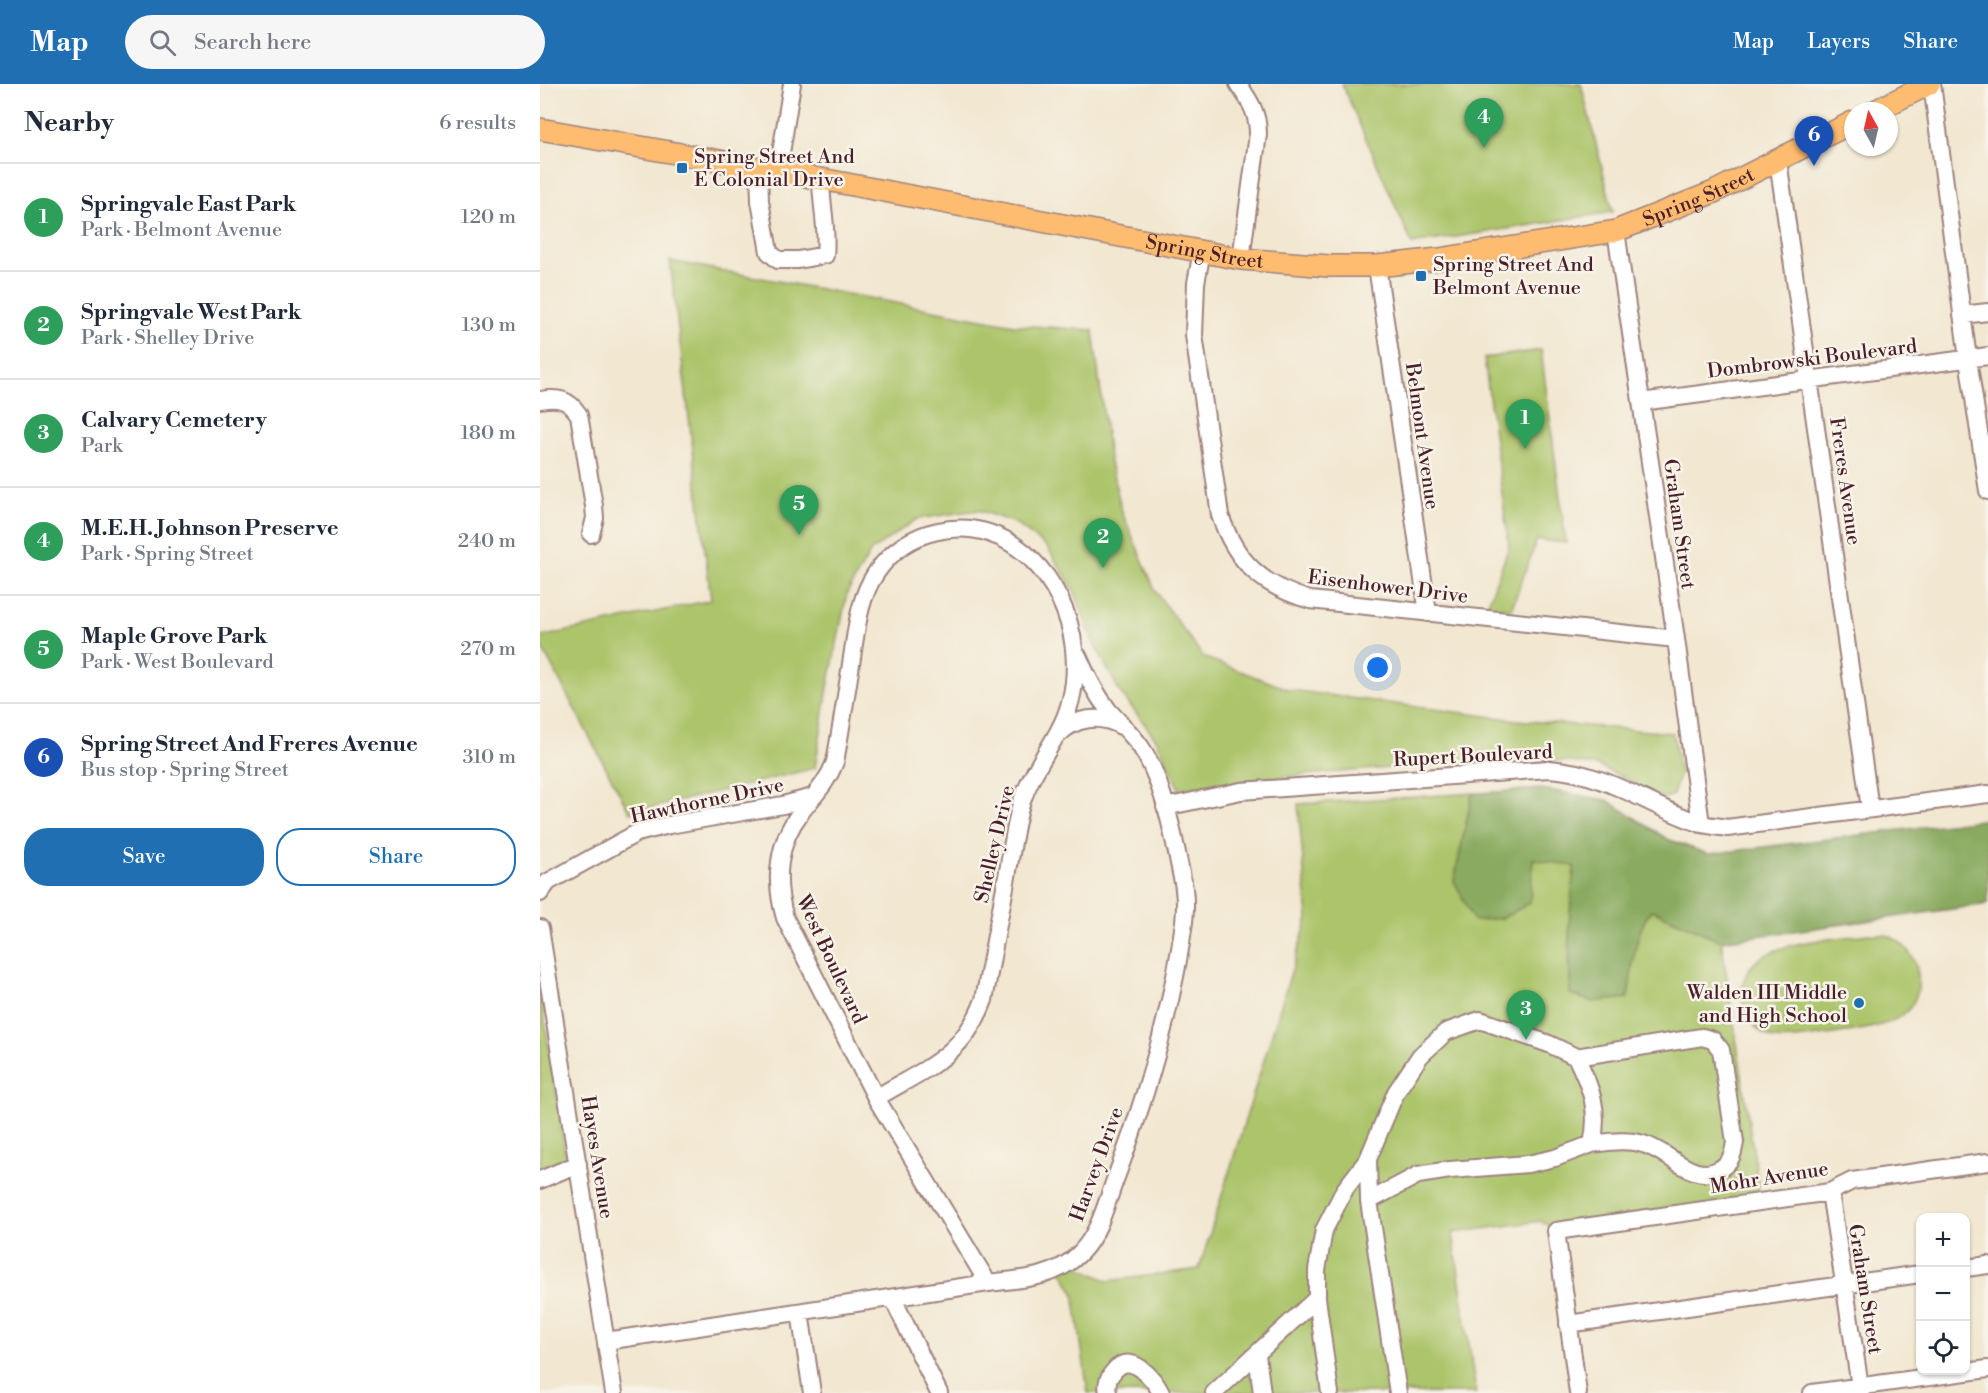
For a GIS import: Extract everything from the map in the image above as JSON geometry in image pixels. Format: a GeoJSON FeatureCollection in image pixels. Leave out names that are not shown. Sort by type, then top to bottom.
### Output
{"type":"FeatureCollection","features":[{"type":"Feature","properties":{"kind":"main road"},"geometry":{"type":"LineString","coordinates":[[1892,102],[1923,85]]}},
{"type":"Feature","properties":{"kind":"main road","name":"Spring Street"},"geometry":{"type":"LineString","coordinates":[[540,129],[821,179],[1241,259],[1329,266],[1377,266],[1440,259],[1616,231],[1714,192],[1844,127]]}},
{"type":"Feature","properties":{"kind":"street"},"geometry":{"type":"LineString","coordinates":[[792,84],[760,201],[770,252],[778,260],[798,260],[825,255],[827,240],[821,179]]}},
{"type":"Feature","properties":{"kind":"street"},"geometry":{"type":"LineString","coordinates":[[1239,84],[1253,105],[1258,121],[1241,259]]}},
{"type":"Feature","properties":{"kind":"street"},"geometry":{"type":"LineString","coordinates":[[1923,85],[1962,315],[1988,491]]}},
{"type":"Feature","properties":{"kind":"street","name":"Freres Avenue"},"geometry":{"type":"LineString","coordinates":[[1778,160],[1870,809]]}},
{"type":"Feature","properties":{"kind":"street","name":"Graham Street"},"geometry":{"type":"LineString","coordinates":[[1616,231],[1701,824]]}},
{"type":"Feature","properties":{"kind":"street","name":"Eisenhower Drive"},"geometry":{"type":"LineString","coordinates":[[1202,251],[1193,314],[1196,356],[1220,515],[1236,551],[1264,580],[1291,595],[1310,600],[1676,639]]}},
{"type":"Feature","properties":{"kind":"street","name":"Belmont Avenue"},"geometry":{"type":"LineString","coordinates":[[1377,266],[1428,613]]}},
{"type":"Feature","properties":{"kind":"street"},"geometry":{"type":"LineString","coordinates":[[1962,315],[1988,312]]}},
{"type":"Feature","properties":{"kind":"street","name":"Dombrowski Boulevard"},"geometry":{"type":"LineString","coordinates":[[1641,402],[1988,356]]}},
{"type":"Feature","properties":{"kind":"street"},"geometry":{"type":"LineString","coordinates":[[540,400],[555,398],[565,400],[579,415],[594,506],[595,519],[591,534]]}},
{"type":"Feature","properties":{"kind":"street","name":"West Boulevard"},"geometry":{"type":"LineString","coordinates":[[988,1283],[876,1098],[785,918],[780,900],[779,863],[790,828],[829,778],[835,762],[859,618],[864,598],[875,574],[899,548],[930,532],[964,528],[982,531],[1010,542]]}},
{"type":"Feature","properties":{"kind":"street","name":"Shelley Drive"},"geometry":{"type":"LineString","coordinates":[[876,1098],[943,1058],[968,1033],[977,1017],[984,1000],[1020,808],[1032,776],[1064,720],[1072,696],[1075,665],[1071,635],[1064,610],[1052,584],[1038,565],[1010,542]]}},
{"type":"Feature","properties":{"kind":"street","name":"Harvey Drive"},"geometry":{"type":"LineString","coordinates":[[606,1341],[1038,1277],[1052,1273],[1070,1262],[1090,1242],[1113,1186],[1165,1020],[1185,920],[1185,901],[1182,874],[1165,807],[1150,762],[1140,746],[1109,711],[1090,683],[1071,635]]}},
{"type":"Feature","properties":{"kind":"street"},"geometry":{"type":"LineString","coordinates":[[1053,741],[1069,725],[1085,719],[1107,720],[1116,723],[1128,732]]}},
{"type":"Feature","properties":{"kind":"street","name":"Rupert Boulevard"},"geometry":{"type":"LineString","coordinates":[[1165,807],[1241,791],[1549,769],[1578,772],[1603,779],[1701,824],[1727,828],[1988,794]]}},
{"type":"Feature","properties":{"kind":"street","name":"Hawthorne Drive"},"geometry":{"type":"LineString","coordinates":[[544,887],[637,833],[813,797]]}},
{"type":"Feature","properties":{"kind":"street","name":"Hayes Avenue"},"geometry":{"type":"LineString","coordinates":[[540,928],[614,1393]]}},
{"type":"Feature","properties":{"kind":"street"},"geometry":{"type":"LineString","coordinates":[[1330,1393],[1317,1298],[1317,1270],[1324,1230],[1345,1189],[1368,1159],[1396,1092],[1420,1056],[1446,1032],[1480,1020],[1549,1044],[1576,1057],[1702,1037],[1713,1040],[1720,1050],[1735,1142],[1733,1156],[1727,1164],[1710,1173],[1698,1173],[1643,1144],[1627,1141],[1592,1143],[1555,1158],[1528,1164],[1418,1175],[1369,1201]]}},
{"type":"Feature","properties":{"kind":"street"},"geometry":{"type":"LineString","coordinates":[[1576,1057],[1594,1101],[1596,1122],[1592,1143]]}},
{"type":"Feature","properties":{"kind":"street"},"geometry":{"type":"LineString","coordinates":[[1368,1159],[1369,1201],[1398,1393]]}},
{"type":"Feature","properties":{"kind":"street","name":"Mohr Avenue"},"geometry":{"type":"LineString","coordinates":[[1569,1324],[1556,1231],[1830,1192],[1852,1181],[1988,1162]]}},
{"type":"Feature","properties":{"kind":"street"},"geometry":{"type":"LineString","coordinates":[[540,1180],[578,1164]]}},
{"type":"Feature","properties":{"kind":"street","name":"Graham Street"},"geometry":{"type":"LineString","coordinates":[[1830,1192],[1861,1390]]}},
{"type":"Feature","properties":{"kind":"street"},"geometry":{"type":"LineString","coordinates":[[1970,1267],[1988,1265]]}},
{"type":"Feature","properties":{"kind":"street"},"geometry":{"type":"LineString","coordinates":[[1578,1393],[1569,1324],[1916,1275]]}},
{"type":"Feature","properties":{"kind":"street"},"geometry":{"type":"LineString","coordinates":[[1214,1393],[1317,1298]]}},
{"type":"Feature","properties":{"kind":"street"},"geometry":{"type":"LineString","coordinates":[[893,1299],[939,1393]]}},
{"type":"Feature","properties":{"kind":"street"},"geometry":{"type":"LineString","coordinates":[[800,1312],[812,1393]]}},
{"type":"Feature","properties":{"kind":"street"},"geometry":{"type":"LineString","coordinates":[[1257,1354],[1262,1393]]}},
{"type":"Feature","properties":{"kind":"street"},"geometry":{"type":"LineString","coordinates":[[1108,1393],[1109,1377],[1117,1366],[1126,1363],[1141,1368],[1155,1382],[1161,1393]]}},
{"type":"Feature","properties":{"kind":"street"},"geometry":{"type":"LineString","coordinates":[[1812,1393],[1861,1390],[1988,1369]]}},
{"type":"Feature","properties":{"kind":"green space"},"geometry":{"type":"Polygon","coordinates":[[[1342,84],[1581,84],[1613,212],[1412,244],[1342,84]]]}},
{"type":"Feature","properties":{"kind":"green space"},"geometry":{"type":"Polygon","coordinates":[[[670,261],[1014,325],[1093,330],[1109,458],[1122,512],[1156,592],[1203,657],[1290,690],[1516,720],[1673,733],[1680,773],[1673,795],[1666,798],[1655,796],[1627,779],[1598,766],[1564,761],[1512,758],[1302,775],[1179,789],[1156,739],[1120,692],[1092,640],[1074,590],[1047,547],[1015,523],[978,510],[917,519],[871,551],[847,593],[815,768],[630,813],[540,644],[540,637],[711,600],[670,261]]]}},
{"type":"Feature","properties":{"kind":"green space"},"geometry":{"type":"Polygon","coordinates":[[[1541,350],[1566,543],[1537,540],[1511,610],[1487,606],[1509,547],[1484,358],[1541,350]]]}},
{"type":"Feature","properties":{"kind":"green space"},"geometry":{"type":"Polygon","coordinates":[[[1542,789],[1607,800],[1667,839],[1708,854],[1761,1201],[1556,1231],[1541,1221],[1453,1233],[1476,1393],[1088,1393],[1074,1293],[1060,1268],[1070,1262],[1108,1281],[1199,1269],[1308,918],[1298,804],[1542,789]]]}},
{"type":"Feature","properties":{"kind":"green space"},"geometry":{"type":"Polygon","coordinates":[[[1542,789],[1607,800],[1667,839],[1708,854],[1988,819],[1988,904],[1721,941],[1652,910],[1646,918],[1638,940],[1628,998],[1592,1002],[1570,994],[1569,926],[1574,866],[1533,859],[1530,903],[1503,918],[1474,921],[1454,881],[1472,794],[1542,789]]]}},
{"type":"Feature","properties":{"kind":"green space"},"geometry":{"type":"Polygon","coordinates":[[[1868,934],[1886,935],[1898,941],[1914,960],[1918,972],[1916,996],[1901,1016],[1871,1028],[1787,1040],[1772,1038],[1760,1032],[1752,1023],[1745,1012],[1742,988],[1745,976],[1762,957],[1785,947],[1868,934]]]}},
{"type":"Feature","properties":{"kind":"green space"},"geometry":{"type":"Polygon","coordinates":[[[540,988],[566,1159],[540,1169],[540,988]]]}},
{"type":"Feature","properties":{"kind":"place","name":"M.E.H. Johnson Preserve"},"geometry":{"type":"Point","coordinates":[1484,148]}},
{"type":"Feature","properties":{"kind":"place","name":"Spring Street And Freres Avenue"},"geometry":{"type":"Point","coordinates":[1814,166]}},
{"type":"Feature","properties":{"kind":"place","name":"Spring Street And E Colonial Drive"},"geometry":{"type":"Point","coordinates":[682,168]}},
{"type":"Feature","properties":{"kind":"place","name":"Spring Street And Belmont Avenue"},"geometry":{"type":"Point","coordinates":[1421,276]}},
{"type":"Feature","properties":{"kind":"place","name":"Springvale East Park"},"geometry":{"type":"Point","coordinates":[1525,449]}},
{"type":"Feature","properties":{"kind":"place","name":"Maple Grove Park"},"geometry":{"type":"Point","coordinates":[799,535]}},
{"type":"Feature","properties":{"kind":"place","name":"Springvale West Park"},"geometry":{"type":"Point","coordinates":[1103,568]}},
{"type":"Feature","properties":{"kind":"place","name":"Walden III Middle and High School"},"geometry":{"type":"Point","coordinates":[1859,1003]}},
{"type":"Feature","properties":{"kind":"place","name":"Calvary Cemetery"},"geometry":{"type":"Point","coordinates":[1526,1040]}}]}
